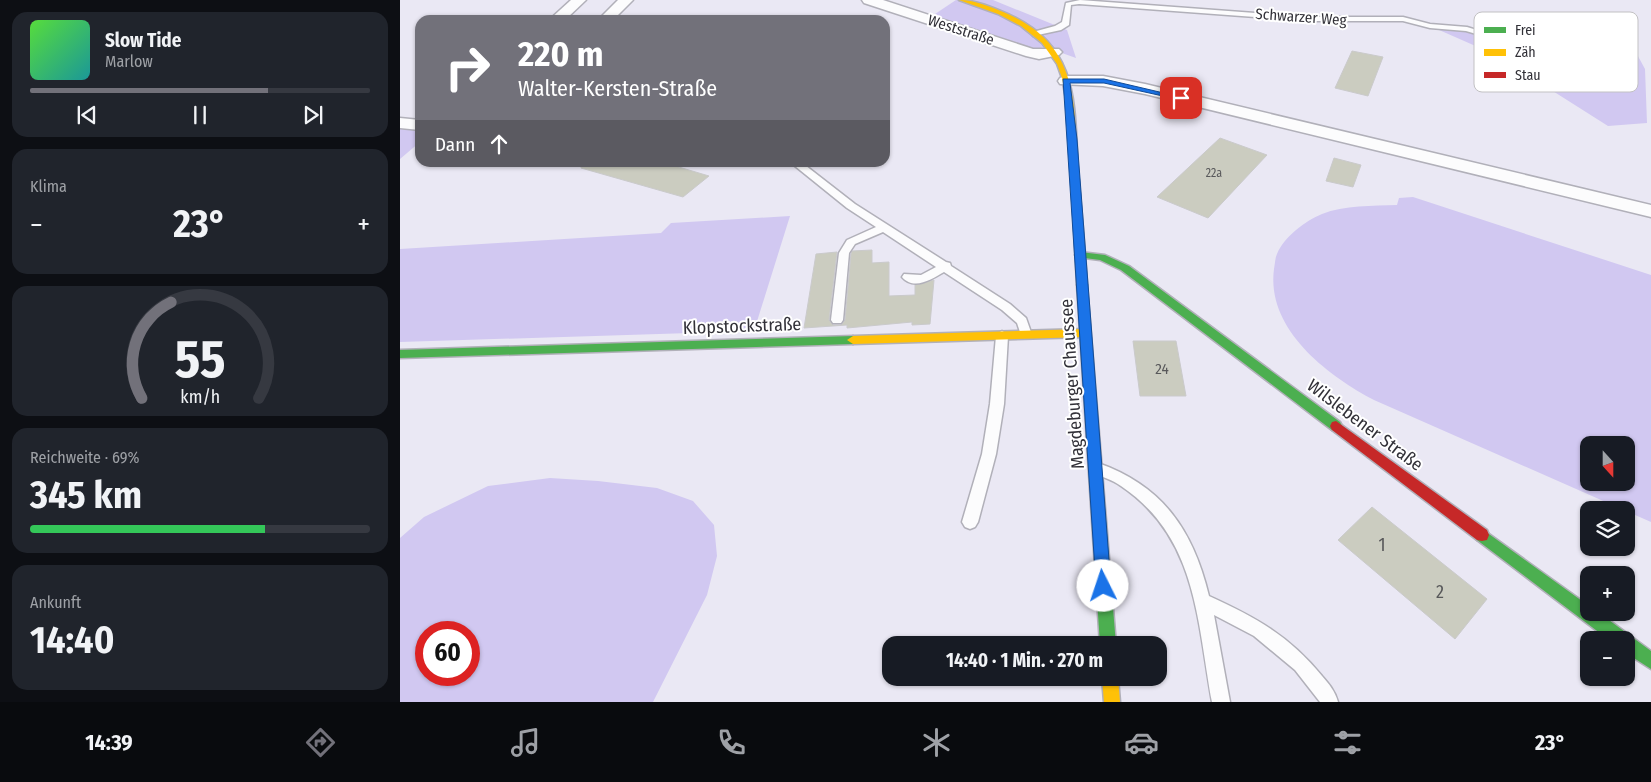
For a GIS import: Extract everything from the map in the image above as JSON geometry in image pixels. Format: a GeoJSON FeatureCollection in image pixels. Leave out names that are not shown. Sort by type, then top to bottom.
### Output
{"type":"FeatureCollection","features":[{"type":"Feature","properties":{"kind":"street"},"geometry":{"type":"LineString","coordinates":[[562,15],[579,0]]}},
{"type":"Feature","properties":{"kind":"street"},"geometry":{"type":"LineString","coordinates":[[610,15],[626,0]]}},
{"type":"Feature","properties":{"kind":"street","name":"Weststraße"},"geometry":{"type":"LineString","coordinates":[[869,0],[1031,53],[1054,52]]}},
{"type":"Feature","properties":{"kind":"street","name":"Magdeburger Chaussee"},"geometry":{"type":"LineString","coordinates":[[962,0],[996,10],[1026,26],[1054,52],[1063,67],[1072,139],[1107,636]]}},
{"type":"Feature","properties":{"kind":"street"},"geometry":{"type":"LineString","coordinates":[[1066,81],[1104,81],[1145,89],[1651,211]]}},
{"type":"Feature","properties":{"kind":"street"},"geometry":{"type":"LineString","coordinates":[[400,123],[415,124]]}},
{"type":"Feature","properties":{"kind":"street","name":"Wilslebener Straße"},"geometry":{"type":"LineString","coordinates":[[1080,255],[1102,257],[1125,268],[1610,631]]}},
{"type":"Feature","properties":{"kind":"street","name":"Klopstockstraße"},"geometry":{"type":"LineString","coordinates":[[400,354],[1085,333]]}},
{"type":"Feature","properties":{"kind":"street"},"geometry":{"type":"LineString","coordinates":[[1635,649],[1651,661]]}},
{"type":"Feature","properties":{"kind":"street"},"geometry":{"type":"LineString","coordinates":[[1111,686],[1112,702]]}},
{"type":"Feature","properties":{"kind":"lane","name":"Schwarzer Weg"},"geometry":{"type":"LineString","coordinates":[[1036,34],[1058,28],[1066,23],[1068,4],[1079,2],[1310,18],[1353,20],[1402,19],[1430,26],[1474,31]]}},
{"type":"Feature","properties":{"kind":"lane"},"geometry":{"type":"LineString","coordinates":[[800,167],[851,206],[946,266],[1006,307],[1022,321],[1026,335]]}},
{"type":"Feature","properties":{"kind":"lane"},"geometry":{"type":"LineString","coordinates":[[837,320],[844,253],[852,242],[884,227]]}},
{"type":"Feature","properties":{"kind":"lane"},"geometry":{"type":"LineString","coordinates":[[908,277],[914,280],[924,278],[946,266]]}},
{"type":"Feature","properties":{"kind":"lane"},"geometry":{"type":"LineString","coordinates":[[970,522],[990,454],[997,404],[1002,336]]}},
{"type":"Feature","properties":{"kind":"lane"},"geometry":{"type":"LineString","coordinates":[[1095,468],[1125,480],[1159,506],[1174,526],[1191,558],[1205,602],[1212,662],[1221,702]]}},
{"type":"Feature","properties":{"kind":"lane"},"geometry":{"type":"LineString","coordinates":[[1205,602],[1260,630],[1301,664],[1328,698],[1329,702]]}},
{"type":"Feature","properties":{"kind":"shaded area"},"geometry":{"type":"Polygon","coordinates":[[[956,0],[993,0],[1067,30],[1076,58],[1045,47],[1031,50],[932,16],[956,0]]]}},
{"type":"Feature","properties":{"kind":"shaded area"},"geometry":{"type":"Polygon","coordinates":[[[1430,26],[1474,31],[1474,45],[1430,26]]]}},
{"type":"Feature","properties":{"kind":"shaded area"},"geometry":{"type":"Polygon","coordinates":[[[1638,56],[1645,69],[1647,123],[1608,126],[1554,92],[1638,92],[1638,56]]]}},
{"type":"Feature","properties":{"kind":"shaded area"},"geometry":{"type":"Polygon","coordinates":[[[400,129],[415,130],[415,146],[400,159],[400,129]]]}},
{"type":"Feature","properties":{"kind":"shaded area"},"geometry":{"type":"Polygon","coordinates":[[[1413,197],[1651,275],[1651,522],[1635,515],[1635,501],[1603,501],[1581,491],[1635,491],[1635,436],[1580,436],[1580,491],[1374,400],[1337,377],[1303,348],[1290,330],[1280,311],[1274,291],[1274,269],[1280,248],[1302,225],[1322,214],[1349,207],[1397,205],[1399,198],[1413,197]]]}},
{"type":"Feature","properties":{"kind":"shaded area"},"geometry":{"type":"Polygon","coordinates":[[[790,216],[754,331],[400,342],[400,249],[661,233],[671,223],[790,216]]]}},
{"type":"Feature","properties":{"kind":"shaded area"},"geometry":{"type":"Polygon","coordinates":[[[550,478],[657,488],[693,501],[714,525],[717,556],[707,595],[653,702],[400,702],[400,538],[424,517],[488,486],[550,478]]]}},
{"type":"Feature","properties":{"kind":"building"},"geometry":{"type":"Polygon","coordinates":[[[1352,51],[1383,57],[1368,96],[1335,88],[1352,51]]]}},
{"type":"Feature","properties":{"kind":"building"},"geometry":{"type":"Polygon","coordinates":[[[1220,138],[1267,155],[1208,218],[1157,197],[1220,138]]]}},
{"type":"Feature","properties":{"kind":"building"},"geometry":{"type":"Polygon","coordinates":[[[1334,158],[1361,165],[1353,187],[1326,181],[1334,158]]]}},
{"type":"Feature","properties":{"kind":"building"},"geometry":{"type":"Polygon","coordinates":[[[679,167],[709,176],[683,197],[581,168],[679,167]]]}},
{"type":"Feature","properties":{"kind":"building"},"geometry":{"type":"Polygon","coordinates":[[[872,250],[872,263],[889,262],[889,296],[915,295],[915,285],[934,280],[930,324],[912,325],[912,322],[847,328],[847,325],[804,328],[816,254],[837,252],[829,320],[833,325],[841,325],[845,320],[852,251],[872,250]]]}},
{"type":"Feature","properties":{"kind":"building"},"geometry":{"type":"Polygon","coordinates":[[[1133,341],[1176,341],[1186,396],[1140,396],[1133,341]]]}},
{"type":"Feature","properties":{"kind":"building"},"geometry":{"type":"Polygon","coordinates":[[[1372,507],[1487,599],[1455,639],[1338,540],[1372,507]]]}},
{"type":"Feature","properties":{"kind":"traffic: fast"},"geometry":{"type":"LineString","coordinates":[[1080,255],[1102,257],[1125,268],[1336,426]]}},
{"type":"Feature","properties":{"kind":"traffic: fast"},"geometry":{"type":"LineString","coordinates":[[1082,285],[1107,636]]}},
{"type":"Feature","properties":{"kind":"traffic: fast"},"geometry":{"type":"LineString","coordinates":[[400,354],[853,340]]}},
{"type":"Feature","properties":{"kind":"traffic: fast"},"geometry":{"type":"LineString","coordinates":[[1482,535],[1610,631]]}},
{"type":"Feature","properties":{"kind":"traffic: fast"},"geometry":{"type":"LineString","coordinates":[[1635,649],[1651,661]]}},
{"type":"Feature","properties":{"kind":"traffic: slow"},"geometry":{"type":"LineString","coordinates":[[962,0],[1000,13],[1024,25],[1053,52],[1066,78],[1073,125],[1074,170],[1082,285]]}},
{"type":"Feature","properties":{"kind":"traffic: slow"},"geometry":{"type":"LineString","coordinates":[[853,340],[1085,333]]}},
{"type":"Feature","properties":{"kind":"traffic: slow"},"geometry":{"type":"LineString","coordinates":[[1111,686],[1112,702]]}},
{"type":"Feature","properties":{"kind":"traffic: jam"},"geometry":{"type":"LineString","coordinates":[[1336,426],[1482,535]]}},
{"type":"Feature","properties":{"kind":"route"},"geometry":{"type":"LineString","coordinates":[[1103,586],[1072,139],[1066,81],[1104,81],[1181,98]]}}]}
